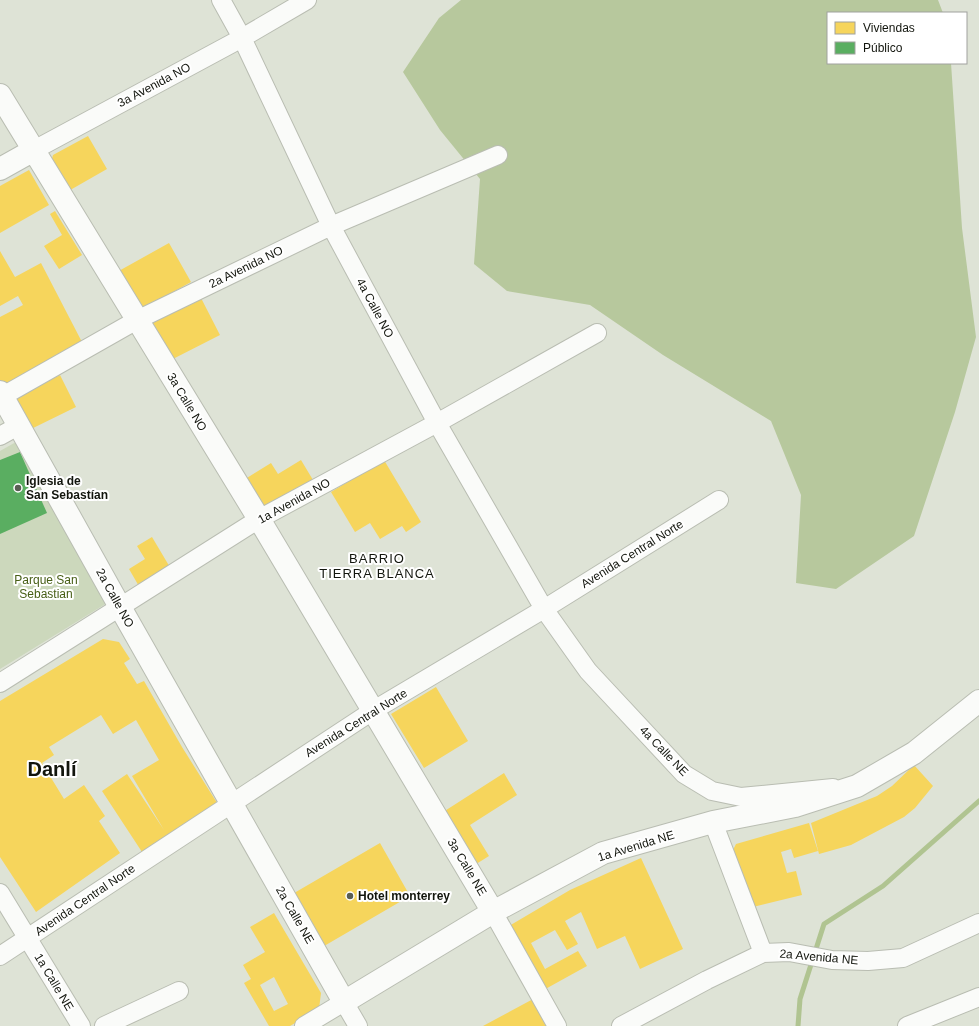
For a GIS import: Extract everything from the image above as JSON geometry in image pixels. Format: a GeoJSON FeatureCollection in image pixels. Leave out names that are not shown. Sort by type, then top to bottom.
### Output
{"type":"FeatureCollection","features":[{"type":"Feature","properties":{"kind":"main road","name":"3a Calle NO"},"geometry":{"type":"LineString","coordinates":[[0,95],[374,710]]}},
{"type":"Feature","properties":{"kind":"main road","name":"3a Avenida NO"},"geometry":{"type":"LineString","coordinates":[[0,169],[34,150]]}},
{"type":"Feature","properties":{"kind":"main road","name":"2a Calle NO"},"geometry":{"type":"LineString","coordinates":[[1,394],[9,431],[120,607],[231,803]]}},
{"type":"Feature","properties":{"kind":"main road","name":"1a Avenida NE"},"geometry":{"type":"LineString","coordinates":[[344,1002],[493,912],[603,853],[713,822],[795,806],[857,786],[914,753],[979,701]]}},
{"type":"Feature","properties":{"kind":"main road","name":"3a Calle NE"},"geometry":{"type":"LineString","coordinates":[[374,710],[493,912]]}},
{"type":"Feature","properties":{"kind":"main road","name":"2a Calle NE"},"geometry":{"type":"LineString","coordinates":[[231,803],[344,1002]]}},
{"type":"Feature","properties":{"kind":"street","name":"4a Calle NO"},"geometry":{"type":"LineString","coordinates":[[221,0],[242,38],[331,226],[437,423],[544,609]]}},
{"type":"Feature","properties":{"kind":"street","name":"3a Avenida NO"},"geometry":{"type":"LineString","coordinates":[[34,150],[242,38],[307,0]]}},
{"type":"Feature","properties":{"kind":"street","name":"2a Avenida NO"},"geometry":{"type":"LineString","coordinates":[[1,394],[137,320],[331,226],[498,155]]}},
{"type":"Feature","properties":{"kind":"street","name":"1a Avenida NO"},"geometry":{"type":"LineString","coordinates":[[0,683],[259,519],[437,423],[597,333]]}},
{"type":"Feature","properties":{"kind":"street","name":"Avenida Central Norte"},"geometry":{"type":"LineString","coordinates":[[0,956],[374,710],[544,609],[718,500]]}},
{"type":"Feature","properties":{"kind":"street","name":"4a Calle NE"},"geometry":{"type":"LineString","coordinates":[[544,609],[593,676],[684,774],[712,792],[741,797],[857,786]]}},
{"type":"Feature","properties":{"kind":"street"},"geometry":{"type":"LineString","coordinates":[[713,822],[763,953]]}},
{"type":"Feature","properties":{"kind":"street","name":"1a Calle NE"},"geometry":{"type":"LineString","coordinates":[[0,893],[81,1026]]}},
{"type":"Feature","properties":{"kind":"street","name":"3a Calle NE"},"geometry":{"type":"LineString","coordinates":[[493,912],[557,1026]]}},
{"type":"Feature","properties":{"kind":"street","name":"2a Avenida NE"},"geometry":{"type":"LineString","coordinates":[[621,1026],[707,980],[763,953],[789,952],[832,960],[868,961],[903,958],[979,923]]}},
{"type":"Feature","properties":{"kind":"street"},"geometry":{"type":"LineString","coordinates":[[104,1026],[179,992]]}},
{"type":"Feature","properties":{"kind":"street"},"geometry":{"type":"LineString","coordinates":[[907,1026],[979,997]]}},
{"type":"Feature","properties":{"kind":"street","name":"1a Avenida NE"},"geometry":{"type":"LineString","coordinates":[[304,1026],[344,1002]]}},
{"type":"Feature","properties":{"kind":"street","name":"2a Calle NE"},"geometry":{"type":"LineString","coordinates":[[344,1002],[358,1026]]}},
{"type":"Feature","properties":{"kind":"green space"},"geometry":{"type":"Polygon","coordinates":[[[461,0],[938,0],[943,12],[827,12],[827,64],[951,64],[962,228],[976,337],[955,412],[914,536],[836,589],[796,583],[801,495],[771,421],[663,355],[590,305],[507,291],[474,264],[480,179],[440,130],[403,72],[439,18],[461,0]]]}},
{"type":"Feature","properties":{"kind":"green space","name":"Parque San Sebastian"},"geometry":{"type":"Polygon","coordinates":[[[16,442],[107,603],[0,669],[0,451],[16,442]]]}},
{"type":"Feature","properties":{"kind":"building: Viviendas"},"geometry":{"type":"Polygon","coordinates":[[[88,136],[107,169],[65,193],[50,166],[53,155],[88,136]]]}},
{"type":"Feature","properties":{"kind":"building: Viviendas"},"geometry":{"type":"Polygon","coordinates":[[[29,170],[49,205],[0,233],[0,186],[29,170]]]}},
{"type":"Feature","properties":{"kind":"building: Viviendas"},"geometry":{"type":"Polygon","coordinates":[[[55,211],[82,255],[59,269],[44,246],[62,235],[50,214],[55,211]]]}},
{"type":"Feature","properties":{"kind":"building: Viviendas"},"geometry":{"type":"Polygon","coordinates":[[[169,243],[191,282],[146,307],[135,304],[117,272],[169,243]]]}},
{"type":"Feature","properties":{"kind":"building: Viviendas"},"geometry":{"type":"Polygon","coordinates":[[[0,251],[15,277],[41,263],[83,344],[7,384],[0,380],[0,317],[23,305],[18,296],[0,306],[0,251]]]}},
{"type":"Feature","properties":{"kind":"building: Viviendas"},"geometry":{"type":"Polygon","coordinates":[[[201,298],[220,335],[167,362],[152,323],[201,298]]]}},
{"type":"Feature","properties":{"kind":"building: Viviendas"},"geometry":{"type":"Polygon","coordinates":[[[60,375],[76,407],[25,432],[16,397],[60,375]]]}},
{"type":"Feature","properties":{"kind":"building: Viviendas"},"geometry":{"type":"Polygon","coordinates":[[[301,460],[313,480],[261,512],[242,481],[271,463],[278,474],[301,460]]]}},
{"type":"Feature","properties":{"kind":"building: Viviendas"},"geometry":{"type":"Polygon","coordinates":[[[384,460],[421,522],[406,532],[402,526],[380,539],[370,523],[355,532],[331,492],[384,460]]]}},
{"type":"Feature","properties":{"kind":"building: Viviendas"},"geometry":{"type":"Polygon","coordinates":[[[152,537],[171,569],[140,588],[129,569],[145,559],[137,546],[152,537]]]}},
{"type":"Feature","properties":{"kind":"building: Viviendas"},"geometry":{"type":"Polygon","coordinates":[[[103,639],[119,642],[130,659],[124,663],[137,684],[144,681],[182,747],[219,806],[142,852],[102,791],[127,774],[164,830],[132,776],[159,760],[136,720],[113,734],[101,715],[49,747],[54,755],[42,763],[64,799],[84,785],[105,816],[99,821],[120,853],[36,912],[0,857],[0,701],[103,639]]]}},
{"type":"Feature","properties":{"kind":"building: Viviendas"},"geometry":{"type":"Polygon","coordinates":[[[436,687],[468,741],[424,768],[391,714],[436,687]]]}},
{"type":"Feature","properties":{"kind":"building: Viviendas"},"geometry":{"type":"Polygon","coordinates":[[[914,765],[933,786],[915,808],[904,817],[851,845],[819,854],[811,823],[877,796],[892,786],[914,765]]]}},
{"type":"Feature","properties":{"kind":"building: Viviendas"},"geometry":{"type":"Polygon","coordinates":[[[504,773],[517,795],[470,825],[489,856],[473,866],[440,814],[504,773]]]}},
{"type":"Feature","properties":{"kind":"building: Viviendas"},"geometry":{"type":"Polygon","coordinates":[[[809,823],[818,851],[794,858],[791,849],[781,852],[787,873],[796,871],[802,895],[749,908],[733,850],[736,844],[809,823]]]}},
{"type":"Feature","properties":{"kind":"building: Viviendas","name":"Hotel monterrey"},"geometry":{"type":"Polygon","coordinates":[[[380,843],[410,896],[319,949],[289,896],[380,843]]]}},
{"type":"Feature","properties":{"kind":"building: Viviendas"},"geometry":{"type":"Polygon","coordinates":[[[641,858],[683,949],[640,969],[625,936],[597,949],[581,912],[565,921],[578,944],[567,950],[555,930],[531,943],[545,969],[578,951],[587,966],[540,992],[509,926],[570,890],[641,858]]]}},
{"type":"Feature","properties":{"kind":"building: Viviendas"},"geometry":{"type":"Polygon","coordinates":[[[274,913],[321,993],[319,1009],[290,1026],[269,1026],[244,983],[251,979],[243,965],[265,952],[250,927],[274,913]],[[274,977],[260,985],[274,1011],[288,1004],[274,977]]]}},
{"type":"Feature","properties":{"kind":"building: Viviendas"},"geometry":{"type":"Polygon","coordinates":[[[535,998],[551,1026],[483,1026],[535,998]]]}},
{"type":"Feature","properties":{"kind":"building: Público"},"geometry":{"type":"Polygon","coordinates":[[[20,452],[47,513],[0,534],[0,460],[20,452]]]}},
{"type":"Feature","properties":{"kind":"waterway"},"geometry":{"type":"LineString","coordinates":[[798,1026],[800,999],[824,924],[883,886],[979,801]]}},
{"type":"Feature","properties":{"kind":"place","name":"Iglesia de San Sebastían"},"geometry":{"type":"Point","coordinates":[18,488]}},
{"type":"Feature","properties":{"kind":"place","name":"Hotel monterrey"},"geometry":{"type":"Point","coordinates":[350,896]}},
{"type":"Feature","properties":{"kind":"district","name":"BARRIO TIERRA BLANCA"},"geometry":{"type":"Point","coordinates":[377,566]}},
{"type":"Feature","properties":{"kind":"district","name":"Danlí"},"geometry":{"type":"Point","coordinates":[52,769]}}]}
